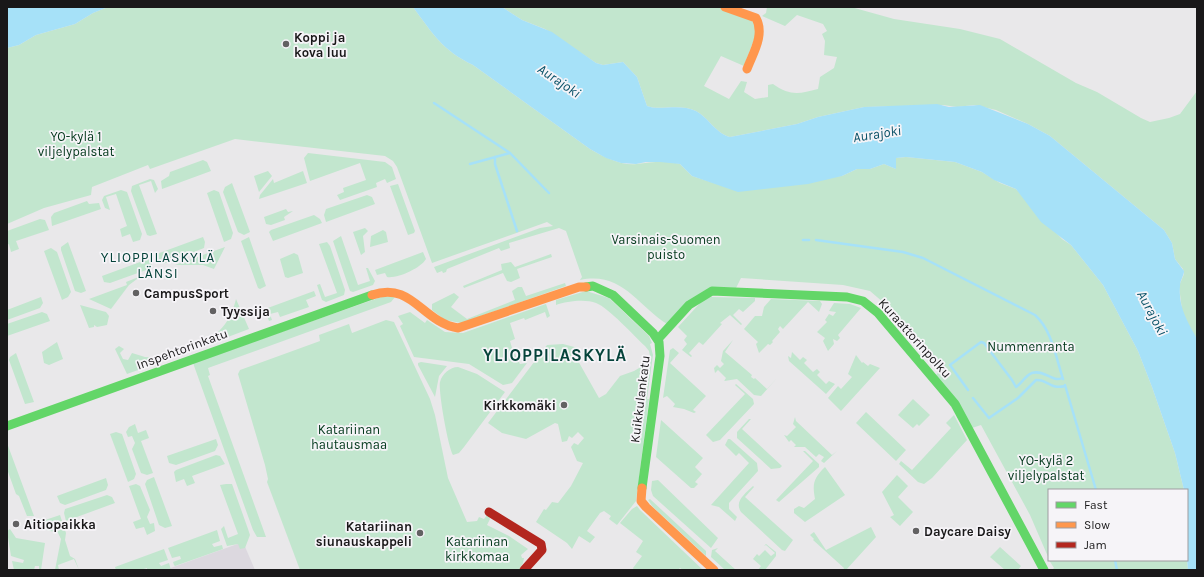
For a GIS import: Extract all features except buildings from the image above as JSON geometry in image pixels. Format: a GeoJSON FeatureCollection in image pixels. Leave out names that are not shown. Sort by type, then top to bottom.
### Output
{"type":"FeatureCollection","features":[{"type":"Feature","properties":{"kind":"street"},"geometry":{"type":"LineString","coordinates":[[725,7],[756,18],[759,21],[761,29],[747,69]]}},
{"type":"Feature","properties":{"kind":"street","name":"Kuikkulankatu"},"geometry":{"type":"LineString","coordinates":[[389,290],[406,295],[443,325],[458,328],[579,287],[594,286],[613,295],[645,323],[658,339],[660,356],[641,501],[714,570]]}},
{"type":"Feature","properties":{"kind":"street","name":"Inspehtorinkatu"},"geometry":{"type":"LineString","coordinates":[[7,426],[379,292],[389,290]]}},
{"type":"Feature","properties":{"kind":"street","name":"Kuraattorinpolku"},"geometry":{"type":"LineString","coordinates":[[658,339],[693,301],[702,294],[712,291],[847,297],[858,299],[869,305],[955,404],[1044,570]]}},
{"type":"Feature","properties":{"kind":"street"},"geometry":{"type":"LineString","coordinates":[[489,512],[541,544],[542,550],[524,570]]}},
{"type":"Feature","properties":{"kind":"shaded area"},"geometry":{"type":"Polygon","coordinates":[[[243,542],[255,570],[165,570],[243,542]]]}},
{"type":"Feature","properties":{"kind":"green space","name":"Nummenranta"},"geometry":{"type":"Polygon","coordinates":[[[108,7],[413,7],[439,40],[453,53],[473,65],[590,149],[607,158],[625,164],[664,162],[680,164],[692,176],[717,184],[842,176],[857,169],[870,169],[884,164],[896,169],[896,158],[906,157],[955,162],[982,172],[1000,183],[1016,189],[1062,239],[1071,245],[1103,285],[1138,351],[1175,453],[1184,489],[1048,489],[1048,557],[1030,515],[981,425],[972,428],[936,375],[942,368],[891,309],[870,291],[843,285],[741,278],[736,288],[717,287],[667,324],[618,285],[607,280],[580,280],[582,277],[566,231],[559,228],[509,243],[510,248],[501,251],[499,248],[447,269],[446,272],[443,273],[442,271],[437,273],[434,267],[540,228],[553,226],[547,222],[432,263],[397,167],[393,161],[385,156],[235,139],[150,169],[148,165],[92,187],[91,195],[44,208],[7,224],[7,48],[19,45],[36,35],[75,24],[93,13],[108,7]]]}},
{"type":"Feature","properties":{"kind":"green space"},"geometry":{"type":"Polygon","coordinates":[[[502,7],[720,7],[750,18],[758,29],[744,66],[721,56],[704,86],[729,99],[741,81],[747,82],[744,92],[755,99],[768,97],[768,85],[773,84],[785,91],[795,93],[818,89],[820,77],[834,68],[837,57],[824,55],[825,41],[822,34],[827,31],[823,24],[797,15],[785,26],[762,16],[766,13],[767,7],[851,7],[894,19],[960,29],[1000,39],[1076,83],[1097,92],[1150,122],[1180,114],[1197,91],[1197,339],[1190,330],[1182,310],[1179,286],[1184,274],[1183,269],[1175,259],[1172,243],[1164,230],[1050,136],[1028,124],[996,110],[974,105],[957,107],[943,105],[864,107],[818,117],[797,124],[730,137],[716,129],[705,117],[696,111],[677,107],[657,108],[647,106],[637,77],[623,62],[603,65],[596,63],[545,29],[522,20],[502,7]]]}},
{"type":"Feature","properties":{"kind":"green space"},"geometry":{"type":"Polygon","coordinates":[[[308,153],[385,162],[392,167],[396,179],[387,183],[385,179],[376,183],[377,187],[340,200],[337,195],[344,192],[343,188],[366,180],[360,163],[310,181],[304,158],[308,153]]]}},
{"type":"Feature","properties":{"kind":"green space"},"geometry":{"type":"Polygon","coordinates":[[[203,160],[207,162],[211,171],[162,189],[161,181],[169,176],[170,172],[203,160]]]}},
{"type":"Feature","properties":{"kind":"green space"},"geometry":{"type":"Polygon","coordinates":[[[268,171],[272,176],[259,192],[254,176],[268,171]]]}},
{"type":"Feature","properties":{"kind":"green space"},"geometry":{"type":"Polygon","coordinates":[[[303,171],[307,183],[259,199],[260,195],[273,179],[274,183],[303,171]]]}},
{"type":"Feature","properties":{"kind":"green space"},"geometry":{"type":"Polygon","coordinates":[[[150,179],[154,180],[158,189],[155,193],[151,181],[139,185],[157,234],[150,236],[147,235],[131,191],[132,186],[150,179]]]}},
{"type":"Feature","properties":{"kind":"green space"},"geometry":{"type":"Polygon","coordinates":[[[232,183],[250,232],[244,235],[238,232],[223,192],[225,187],[232,183]]]}},
{"type":"Feature","properties":{"kind":"green space"},"geometry":{"type":"Polygon","coordinates":[[[398,184],[415,231],[414,233],[408,235],[390,186],[398,184]]]}},
{"type":"Feature","properties":{"kind":"green space"},"geometry":{"type":"Polygon","coordinates":[[[121,190],[127,192],[142,234],[140,240],[133,242],[130,234],[122,237],[120,229],[127,226],[116,194],[106,197],[110,210],[105,208],[102,200],[104,196],[121,190]]]}},
{"type":"Feature","properties":{"kind":"green space"},"geometry":{"type":"Polygon","coordinates":[[[214,190],[219,192],[233,233],[231,239],[224,242],[207,193],[214,190]]]}},
{"type":"Feature","properties":{"kind":"green space"},"geometry":{"type":"Polygon","coordinates":[[[367,195],[372,197],[375,204],[326,222],[324,215],[326,209],[367,195]]]}},
{"type":"Feature","properties":{"kind":"green space"},"geometry":{"type":"Polygon","coordinates":[[[87,201],[89,204],[99,203],[101,209],[52,226],[51,217],[54,213],[87,201]]]}},
{"type":"Feature","properties":{"kind":"green space"},"geometry":{"type":"Polygon","coordinates":[[[286,209],[288,212],[293,211],[284,217],[285,220],[271,225],[266,224],[264,217],[286,209]]]}},
{"type":"Feature","properties":{"kind":"green space"},"geometry":{"type":"Polygon","coordinates":[[[314,215],[320,219],[322,223],[273,241],[269,232],[271,230],[314,215]]]}},
{"type":"Feature","properties":{"kind":"green space"},"geometry":{"type":"Polygon","coordinates":[[[40,219],[45,220],[49,230],[16,241],[19,249],[11,252],[9,244],[7,245],[7,231],[40,219]]]}},
{"type":"Feature","properties":{"kind":"green space"},"geometry":{"type":"Polygon","coordinates":[[[365,228],[368,231],[363,236],[365,252],[361,255],[353,232],[365,228]]]}},
{"type":"Feature","properties":{"kind":"green space"},"geometry":{"type":"Polygon","coordinates":[[[383,230],[386,232],[388,242],[370,247],[371,236],[383,230]]]}},
{"type":"Feature","properties":{"kind":"green space"},"geometry":{"type":"Polygon","coordinates":[[[341,236],[358,285],[370,281],[366,268],[368,268],[375,281],[373,285],[353,292],[350,291],[333,241],[341,236]]]}},
{"type":"Feature","properties":{"kind":"green space"},"geometry":{"type":"Polygon","coordinates":[[[203,237],[205,242],[204,248],[163,264],[157,262],[154,255],[203,237]]]}},
{"type":"Feature","properties":{"kind":"green space"},"geometry":{"type":"Polygon","coordinates":[[[249,237],[266,286],[260,289],[258,288],[241,241],[249,237]]]}},
{"type":"Feature","properties":{"kind":"green space"},"geometry":{"type":"Polygon","coordinates":[[[68,242],[86,291],[81,293],[75,291],[61,250],[61,247],[68,242]]]}},
{"type":"Feature","properties":{"kind":"green space"},"geometry":{"type":"Polygon","coordinates":[[[327,242],[330,246],[345,290],[344,295],[326,302],[322,300],[317,285],[320,284],[325,297],[337,293],[319,244],[327,242]]]}},
{"type":"Feature","properties":{"kind":"green space"},"geometry":{"type":"Polygon","coordinates":[[[225,247],[214,269],[203,265],[175,265],[225,247]]]}},
{"type":"Feature","properties":{"kind":"green space"},"geometry":{"type":"Polygon","coordinates":[[[51,248],[57,252],[71,292],[68,297],[62,300],[44,251],[51,248]]]}},
{"type":"Feature","properties":{"kind":"green space"},"geometry":{"type":"Polygon","coordinates":[[[423,252],[426,259],[419,266],[402,275],[387,277],[385,273],[377,275],[375,270],[423,252]]]}},
{"type":"Feature","properties":{"kind":"green space"},"geometry":{"type":"Polygon","coordinates":[[[294,253],[298,255],[303,273],[288,278],[285,277],[280,259],[294,253]]]}},
{"type":"Feature","properties":{"kind":"green space"},"geometry":{"type":"Polygon","coordinates":[[[551,254],[552,257],[517,269],[520,278],[511,282],[507,281],[503,273],[464,288],[463,286],[502,270],[501,264],[511,262],[515,267],[551,254]]]}},
{"type":"Feature","properties":{"kind":"green space"},"geometry":{"type":"Polygon","coordinates":[[[151,258],[152,266],[149,269],[110,283],[104,282],[102,276],[151,258]]]}},
{"type":"Feature","properties":{"kind":"green space"},"geometry":{"type":"Polygon","coordinates":[[[141,276],[129,285],[111,309],[89,299],[127,285],[126,282],[141,276]]]}},
{"type":"Feature","properties":{"kind":"green space"},"geometry":{"type":"Polygon","coordinates":[[[565,283],[566,286],[461,323],[445,320],[432,310],[432,304],[454,293],[459,297],[451,307],[467,319],[515,300],[512,291],[518,287],[522,287],[526,296],[565,283]]]}},
{"type":"Feature","properties":{"kind":"green space"},"geometry":{"type":"Polygon","coordinates":[[[314,291],[316,296],[306,300],[309,307],[280,317],[278,312],[270,314],[272,320],[269,321],[265,309],[314,291]]]}},
{"type":"Feature","properties":{"kind":"green space"},"geometry":{"type":"Polygon","coordinates":[[[586,291],[609,298],[649,336],[652,343],[650,344],[653,355],[636,501],[617,525],[609,519],[611,516],[604,511],[600,513],[587,531],[595,537],[590,543],[579,536],[572,549],[567,543],[536,522],[544,509],[546,510],[552,502],[558,503],[571,486],[583,463],[577,461],[571,447],[574,443],[578,445],[584,438],[578,432],[572,438],[569,436],[567,441],[562,442],[558,424],[555,423],[526,439],[502,433],[488,423],[547,345],[563,344],[578,348],[577,359],[599,398],[606,394],[620,376],[634,371],[651,361],[649,351],[645,346],[608,310],[596,303],[582,301],[565,302],[556,305],[556,300],[586,291]]]}},
{"type":"Feature","properties":{"kind":"green space"},"geometry":{"type":"Polygon","coordinates":[[[384,296],[395,297],[391,302],[208,368],[210,375],[208,376],[266,537],[257,537],[253,530],[193,363],[384,296]]]}},
{"type":"Feature","properties":{"kind":"green space"},"geometry":{"type":"Polygon","coordinates":[[[41,297],[43,303],[40,308],[7,320],[7,310],[41,297]]]}},
{"type":"Feature","properties":{"kind":"green space"},"geometry":{"type":"Polygon","coordinates":[[[711,297],[755,298],[755,301],[743,312],[739,309],[733,315],[742,324],[741,325],[730,315],[720,323],[722,324],[703,345],[699,342],[689,353],[692,356],[691,357],[682,350],[687,344],[684,340],[687,336],[678,327],[702,301],[711,297]]]}},
{"type":"Feature","properties":{"kind":"green space"},"geometry":{"type":"Polygon","coordinates":[[[236,299],[249,329],[204,346],[203,344],[215,335],[224,325],[231,313],[236,299]]]}},
{"type":"Feature","properties":{"kind":"green space"},"geometry":{"type":"Polygon","coordinates":[[[771,299],[820,301],[822,304],[819,312],[808,302],[783,329],[780,326],[778,329],[780,332],[772,341],[773,342],[770,345],[768,344],[759,353],[756,344],[758,342],[744,329],[755,316],[762,316],[764,307],[771,299]]]}},
{"type":"Feature","properties":{"kind":"green space"},"geometry":{"type":"Polygon","coordinates":[[[834,303],[850,304],[861,308],[838,335],[840,338],[837,341],[833,339],[834,344],[828,351],[823,341],[825,338],[817,332],[827,322],[825,320],[829,314],[833,316],[836,312],[829,311],[834,303]]]}},
{"type":"Feature","properties":{"kind":"green space"},"geometry":{"type":"Polygon","coordinates":[[[546,304],[550,316],[547,318],[545,312],[525,320],[524,318],[510,323],[515,339],[510,341],[512,348],[510,353],[515,354],[520,364],[527,363],[512,383],[503,385],[469,364],[414,357],[400,326],[403,324],[398,316],[410,312],[425,323],[427,320],[445,332],[463,333],[546,304]]]}},
{"type":"Feature","properties":{"kind":"green space"},"geometry":{"type":"Polygon","coordinates":[[[80,305],[106,312],[109,316],[107,325],[97,327],[94,325],[94,327],[89,328],[80,305]]]}},
{"type":"Feature","properties":{"kind":"green space"},"geometry":{"type":"Polygon","coordinates":[[[42,312],[47,314],[50,321],[7,336],[7,324],[42,312]]]}},
{"type":"Feature","properties":{"kind":"green space","name":"Katariinan hautausmaa"},"geometry":{"type":"Polygon","coordinates":[[[386,320],[394,322],[430,399],[435,415],[448,478],[467,522],[477,521],[479,517],[484,519],[488,514],[490,519],[487,525],[509,536],[528,549],[521,555],[522,558],[524,558],[519,570],[300,570],[267,482],[268,479],[265,465],[238,374],[240,370],[320,341],[319,335],[349,324],[352,333],[386,320]]]}},
{"type":"Feature","properties":{"kind":"green space"},"geometry":{"type":"Polygon","coordinates":[[[733,340],[725,352],[752,375],[751,377],[754,379],[755,378],[767,389],[777,378],[761,396],[754,395],[737,379],[724,381],[726,378],[718,370],[715,373],[714,368],[717,365],[720,368],[724,364],[721,361],[723,351],[733,340]]]}},
{"type":"Feature","properties":{"kind":"green space"},"geometry":{"type":"Polygon","coordinates":[[[57,342],[63,359],[49,365],[44,363],[42,352],[57,342]]]}},
{"type":"Feature","properties":{"kind":"green space"},"geometry":{"type":"Polygon","coordinates":[[[119,346],[124,349],[120,353],[123,359],[128,360],[132,353],[145,357],[163,358],[163,361],[127,374],[115,349],[119,346]]]}},
{"type":"Feature","properties":{"kind":"green space"},"geometry":{"type":"Polygon","coordinates":[[[673,348],[679,353],[670,363],[706,396],[693,410],[696,412],[694,413],[673,407],[675,404],[667,396],[663,398],[670,350],[673,348]]]}},
{"type":"Feature","properties":{"kind":"green space"},"geometry":{"type":"Polygon","coordinates":[[[792,352],[800,360],[803,357],[807,360],[804,363],[813,372],[817,369],[820,372],[817,375],[826,384],[829,381],[835,384],[826,394],[789,361],[788,356],[791,358],[792,352]]]}},
{"type":"Feature","properties":{"kind":"green space"},"geometry":{"type":"Polygon","coordinates":[[[16,353],[34,402],[25,404],[9,360],[10,357],[16,353]]]}},
{"type":"Feature","properties":{"kind":"green space"},"geometry":{"type":"Polygon","coordinates":[[[856,355],[862,363],[863,362],[868,366],[870,364],[880,368],[841,411],[828,398],[838,386],[841,389],[852,377],[848,374],[856,355]]]}},
{"type":"Feature","properties":{"kind":"green space"},"geometry":{"type":"Polygon","coordinates":[[[421,362],[447,366],[439,376],[435,397],[418,365],[418,363],[421,362]]]}},
{"type":"Feature","properties":{"kind":"green space"},"geometry":{"type":"Polygon","coordinates":[[[458,367],[477,374],[505,392],[464,447],[459,453],[453,455],[440,396],[440,382],[447,372],[452,368],[458,367]]]}},
{"type":"Feature","properties":{"kind":"green space"},"geometry":{"type":"Polygon","coordinates":[[[736,384],[753,399],[754,404],[720,440],[713,442],[706,435],[745,394],[735,385],[736,384]]]}},
{"type":"Feature","properties":{"kind":"green space"},"geometry":{"type":"Polygon","coordinates":[[[913,399],[930,415],[919,426],[917,424],[913,428],[898,415],[913,399]]]}},
{"type":"Feature","properties":{"kind":"green space"},"geometry":{"type":"Polygon","coordinates":[[[866,412],[906,450],[896,461],[856,423],[866,412]]]}},
{"type":"Feature","properties":{"kind":"green space"},"geometry":{"type":"Polygon","coordinates":[[[954,415],[967,440],[932,478],[924,484],[918,482],[899,464],[901,461],[912,470],[951,428],[946,423],[954,415]]]}},
{"type":"Feature","properties":{"kind":"green space"},"geometry":{"type":"Polygon","coordinates":[[[795,417],[796,421],[832,455],[837,451],[824,463],[821,461],[824,457],[819,454],[816,457],[805,447],[794,447],[796,445],[791,440],[789,442],[784,435],[787,436],[796,427],[793,424],[795,417]]]}},
{"type":"Feature","properties":{"kind":"green space"},"geometry":{"type":"Polygon","coordinates":[[[749,419],[751,419],[742,429],[782,466],[780,468],[771,469],[737,438],[737,432],[749,419]]]}},
{"type":"Feature","properties":{"kind":"green space"},"geometry":{"type":"Polygon","coordinates":[[[661,420],[703,458],[695,467],[702,474],[695,482],[698,484],[694,488],[691,488],[656,457],[661,420]]]}},
{"type":"Feature","properties":{"kind":"green space"},"geometry":{"type":"Polygon","coordinates":[[[135,424],[138,433],[146,430],[149,438],[141,441],[153,473],[147,475],[141,473],[132,449],[135,443],[132,436],[128,437],[126,432],[129,427],[135,424]]]}},
{"type":"Feature","properties":{"kind":"green space"},"geometry":{"type":"Polygon","coordinates":[[[116,432],[122,434],[136,474],[134,479],[128,482],[110,434],[116,432]]]}},
{"type":"Feature","properties":{"kind":"green space"},"geometry":{"type":"Polygon","coordinates":[[[216,439],[218,445],[215,451],[176,465],[169,463],[167,456],[216,439]]]}},
{"type":"Feature","properties":{"kind":"green space"},"geometry":{"type":"Polygon","coordinates":[[[728,439],[730,439],[757,463],[758,471],[729,503],[729,509],[737,517],[735,521],[719,507],[711,505],[749,463],[739,453],[736,456],[725,445],[728,439]]]}},
{"type":"Feature","properties":{"kind":"green space"},"geometry":{"type":"Polygon","coordinates":[[[7,443],[34,516],[27,516],[19,496],[16,494],[7,469],[7,443]]]}},
{"type":"Feature","properties":{"kind":"green space"},"geometry":{"type":"Polygon","coordinates":[[[803,451],[805,451],[819,464],[819,467],[779,502],[776,500],[813,461],[803,451]]]}},
{"type":"Feature","properties":{"kind":"green space"},"geometry":{"type":"Polygon","coordinates":[[[216,455],[220,456],[225,464],[192,476],[195,483],[187,486],[184,479],[176,482],[174,472],[176,470],[216,455]]]}},
{"type":"Feature","properties":{"kind":"green space"},"geometry":{"type":"Polygon","coordinates":[[[825,467],[845,495],[805,522],[794,513],[794,509],[799,506],[804,508],[815,499],[815,481],[818,474],[825,467]]]}},
{"type":"Feature","properties":{"kind":"green space"},"geometry":{"type":"Polygon","coordinates":[[[897,475],[908,486],[898,497],[913,512],[900,526],[890,517],[894,515],[882,492],[897,475]]]}},
{"type":"Feature","properties":{"kind":"green space"},"geometry":{"type":"Polygon","coordinates":[[[154,477],[172,526],[165,528],[159,525],[145,484],[147,480],[154,477]]]}},
{"type":"Feature","properties":{"kind":"green space"},"geometry":{"type":"Polygon","coordinates":[[[106,478],[108,485],[106,490],[65,505],[60,503],[57,496],[106,478]]]}},
{"type":"Feature","properties":{"kind":"green space"},"geometry":{"type":"Polygon","coordinates":[[[658,480],[718,538],[711,548],[653,496],[651,490],[652,481],[658,480]]]}},
{"type":"Feature","properties":{"kind":"green space"},"geometry":{"type":"Polygon","coordinates":[[[136,484],[140,486],[150,510],[147,517],[150,524],[154,523],[155,531],[147,535],[144,527],[136,529],[133,522],[141,519],[129,486],[136,484]]]}},
{"type":"Feature","properties":{"kind":"green space"},"geometry":{"type":"Polygon","coordinates":[[[232,484],[250,535],[245,548],[240,549],[238,544],[227,546],[221,529],[224,526],[228,538],[238,534],[220,485],[232,484]]]}},
{"type":"Feature","properties":{"kind":"green space"},"geometry":{"type":"Polygon","coordinates":[[[753,486],[754,487],[745,497],[793,540],[785,551],[782,550],[741,512],[739,508],[741,498],[753,486]]]}},
{"type":"Feature","properties":{"kind":"green space"},"geometry":{"type":"Polygon","coordinates":[[[107,495],[112,497],[115,503],[66,521],[64,513],[65,509],[107,495]]]}},
{"type":"Feature","properties":{"kind":"green space"},"geometry":{"type":"Polygon","coordinates":[[[650,499],[706,551],[706,556],[653,507],[648,500],[650,499]]]}},
{"type":"Feature","properties":{"kind":"green space"},"geometry":{"type":"Polygon","coordinates":[[[637,506],[703,570],[683,570],[680,568],[678,570],[634,570],[633,568],[642,556],[636,552],[643,541],[620,523],[632,509],[637,506]]]}},
{"type":"Feature","properties":{"kind":"green space"},"geometry":{"type":"Polygon","coordinates":[[[60,515],[66,533],[65,540],[70,556],[75,559],[79,570],[74,559],[58,565],[59,570],[55,570],[61,539],[58,533],[24,524],[40,518],[42,521],[60,515]]]}},
{"type":"Feature","properties":{"kind":"green space"},"geometry":{"type":"Polygon","coordinates":[[[871,527],[876,537],[846,570],[843,570],[844,568],[813,540],[814,539],[810,535],[814,532],[826,550],[871,527]]]}},
{"type":"Feature","properties":{"kind":"green space"},"geometry":{"type":"Polygon","coordinates":[[[10,529],[16,538],[45,543],[41,570],[39,570],[39,566],[35,566],[34,570],[14,570],[12,561],[23,563],[24,560],[11,556],[7,531],[10,529]]]}},
{"type":"Feature","properties":{"kind":"green space"},"geometry":{"type":"Polygon","coordinates":[[[217,530],[220,541],[212,544],[214,547],[222,545],[223,549],[175,566],[174,565],[173,562],[181,559],[180,556],[172,558],[168,548],[217,530]]]}},
{"type":"Feature","properties":{"kind":"green space"},"geometry":{"type":"Polygon","coordinates":[[[766,544],[776,552],[776,556],[765,570],[758,570],[761,566],[753,559],[757,554],[759,556],[765,550],[771,556],[775,553],[766,545],[764,546],[766,544]]]}},
{"type":"Feature","properties":{"kind":"green space"},"geometry":{"type":"Polygon","coordinates":[[[1000,547],[1021,566],[1018,570],[1005,570],[990,557],[1000,547]]]}},
{"type":"Feature","properties":{"kind":"green space"},"geometry":{"type":"Polygon","coordinates":[[[718,548],[715,551],[736,570],[725,570],[711,557],[712,550],[718,548]]]}},
{"type":"Feature","properties":{"kind":"green space"},"geometry":{"type":"Polygon","coordinates":[[[164,549],[168,560],[159,563],[161,566],[169,563],[171,570],[147,570],[147,568],[140,570],[116,570],[115,567],[164,549]]]}},
{"type":"Feature","properties":{"kind":"green space"},"geometry":{"type":"Polygon","coordinates":[[[1050,561],[1187,561],[1188,570],[1052,570],[1054,568],[1050,561]]]}},
{"type":"Feature","properties":{"kind":"water"},"geometry":{"type":"Polygon","coordinates":[[[7,7],[108,7],[93,13],[75,24],[36,35],[19,45],[7,48],[7,7]]]}},
{"type":"Feature","properties":{"kind":"water","name":"Aurajoki"},"geometry":{"type":"Polygon","coordinates":[[[413,7],[502,7],[522,20],[552,32],[596,63],[603,65],[623,62],[637,77],[647,106],[657,108],[677,107],[696,111],[705,117],[716,129],[730,137],[797,124],[818,117],[864,107],[937,104],[949,107],[980,105],[1028,124],[1050,136],[1164,230],[1172,243],[1175,259],[1184,271],[1180,284],[1182,308],[1197,339],[1197,570],[1188,570],[1188,489],[1184,489],[1175,453],[1138,351],[1103,285],[1071,245],[1041,222],[1016,189],[994,180],[982,172],[955,162],[906,157],[896,158],[896,169],[884,164],[870,169],[857,169],[842,176],[808,184],[738,192],[692,176],[680,164],[660,162],[636,164],[621,163],[606,158],[590,149],[473,65],[453,53],[426,25],[413,7]]]}},
{"type":"Feature","properties":{"kind":"waterway"},"geometry":{"type":"LineString","coordinates":[[434,103],[510,153],[549,193]]}},
{"type":"Feature","properties":{"kind":"waterway"},"geometry":{"type":"LineString","coordinates":[[470,164],[510,153]]}},
{"type":"Feature","properties":{"kind":"waterway"},"geometry":{"type":"LineString","coordinates":[[495,157],[495,164],[517,231]]}},
{"type":"Feature","properties":{"kind":"waterway"},"geometry":{"type":"LineString","coordinates":[[803,240],[809,240]]}},
{"type":"Feature","properties":{"kind":"waterway"},"geometry":{"type":"LineString","coordinates":[[816,240],[903,252],[923,258],[1035,315],[1046,328],[1056,353],[1063,379]]}},
{"type":"Feature","properties":{"kind":"waterway"},"geometry":{"type":"LineString","coordinates":[[968,390],[950,365],[981,342],[984,343],[1016,387],[1028,375],[1036,372],[1055,379],[1062,378]]}},
{"type":"Feature","properties":{"kind":"waterway"},"geometry":{"type":"LineString","coordinates":[[973,398],[989,418],[1018,398],[1036,380],[1043,381],[1056,387],[1065,386]]}},
{"type":"Feature","properties":{"kind":"waterway"},"geometry":{"type":"LineString","coordinates":[[1065,385],[1096,489]]}},
{"type":"Feature","properties":{"kind":"waterway"},"geometry":{"type":"LineString","coordinates":[[1115,561],[1117,570]]}},
{"type":"Feature","properties":{"kind":"traffic: fast"},"geometry":{"type":"LineString","coordinates":[[586,287],[593,286],[613,295],[653,333],[659,342],[660,356],[642,488]]}},
{"type":"Feature","properties":{"kind":"traffic: fast"},"geometry":{"type":"LineString","coordinates":[[658,339],[689,305],[712,291],[847,297],[863,301],[878,313],[955,404],[1044,570]]}},
{"type":"Feature","properties":{"kind":"traffic: fast"},"geometry":{"type":"LineString","coordinates":[[7,426],[372,295]]}},
{"type":"Feature","properties":{"kind":"traffic: slow"},"geometry":{"type":"LineString","coordinates":[[725,7],[756,18],[759,37],[747,69]]}},
{"type":"Feature","properties":{"kind":"traffic: slow"},"geometry":{"type":"LineString","coordinates":[[372,295],[386,292],[397,293],[407,298],[435,318],[458,328],[579,287],[586,287]]}},
{"type":"Feature","properties":{"kind":"traffic: slow"},"geometry":{"type":"LineString","coordinates":[[642,488],[641,501],[646,507],[714,570]]}},
{"type":"Feature","properties":{"kind":"traffic: jam"},"geometry":{"type":"LineString","coordinates":[[489,512],[541,544],[542,550],[524,570]]}},
{"type":"Feature","properties":{"kind":"place","name":"Koppi ja kova luu"},"geometry":{"type":"Point","coordinates":[286,44]}},
{"type":"Feature","properties":{"kind":"place","name":"CampusSport"},"geometry":{"type":"Point","coordinates":[136,293]}},
{"type":"Feature","properties":{"kind":"place","name":"Tyyssija"},"geometry":{"type":"Point","coordinates":[213,311]}},
{"type":"Feature","properties":{"kind":"place","name":"Kirkkomäki"},"geometry":{"type":"Point","coordinates":[564,405]}},
{"type":"Feature","properties":{"kind":"place","name":"Aitiopaikka"},"geometry":{"type":"Point","coordinates":[16,524]}},
{"type":"Feature","properties":{"kind":"place","name":"Daycare Daisy"},"geometry":{"type":"Point","coordinates":[916,531]}},
{"type":"Feature","properties":{"kind":"place","name":"Katariinan siunauskappeli"},"geometry":{"type":"Point","coordinates":[420,533]}},
{"type":"Feature","properties":{"kind":"district","name":"YLIOPPILASKYLÄ LÄNSI"},"geometry":{"type":"Point","coordinates":[158,266]}},
{"type":"Feature","properties":{"kind":"district","name":"YLIOPPILASKYLÄ"},"geometry":{"type":"Point","coordinates":[555,355]}},
{"type":"Feature","properties":{"kind":"park label","name":"YO-kylä 1 viljelypalstat"},"geometry":{"type":"Point","coordinates":[76,144]}},
{"type":"Feature","properties":{"kind":"park label","name":"Varsinais-Suomen puisto"},"geometry":{"type":"Point","coordinates":[666,246]}},
{"type":"Feature","properties":{"kind":"park label","name":"YO-kylä 2 viljelypalstat"},"geometry":{"type":"Point","coordinates":[1046,468]}},
{"type":"Feature","properties":{"kind":"park label","name":"Katariinan kirkkomaa"},"geometry":{"type":"Point","coordinates":[477,548]}}]}
